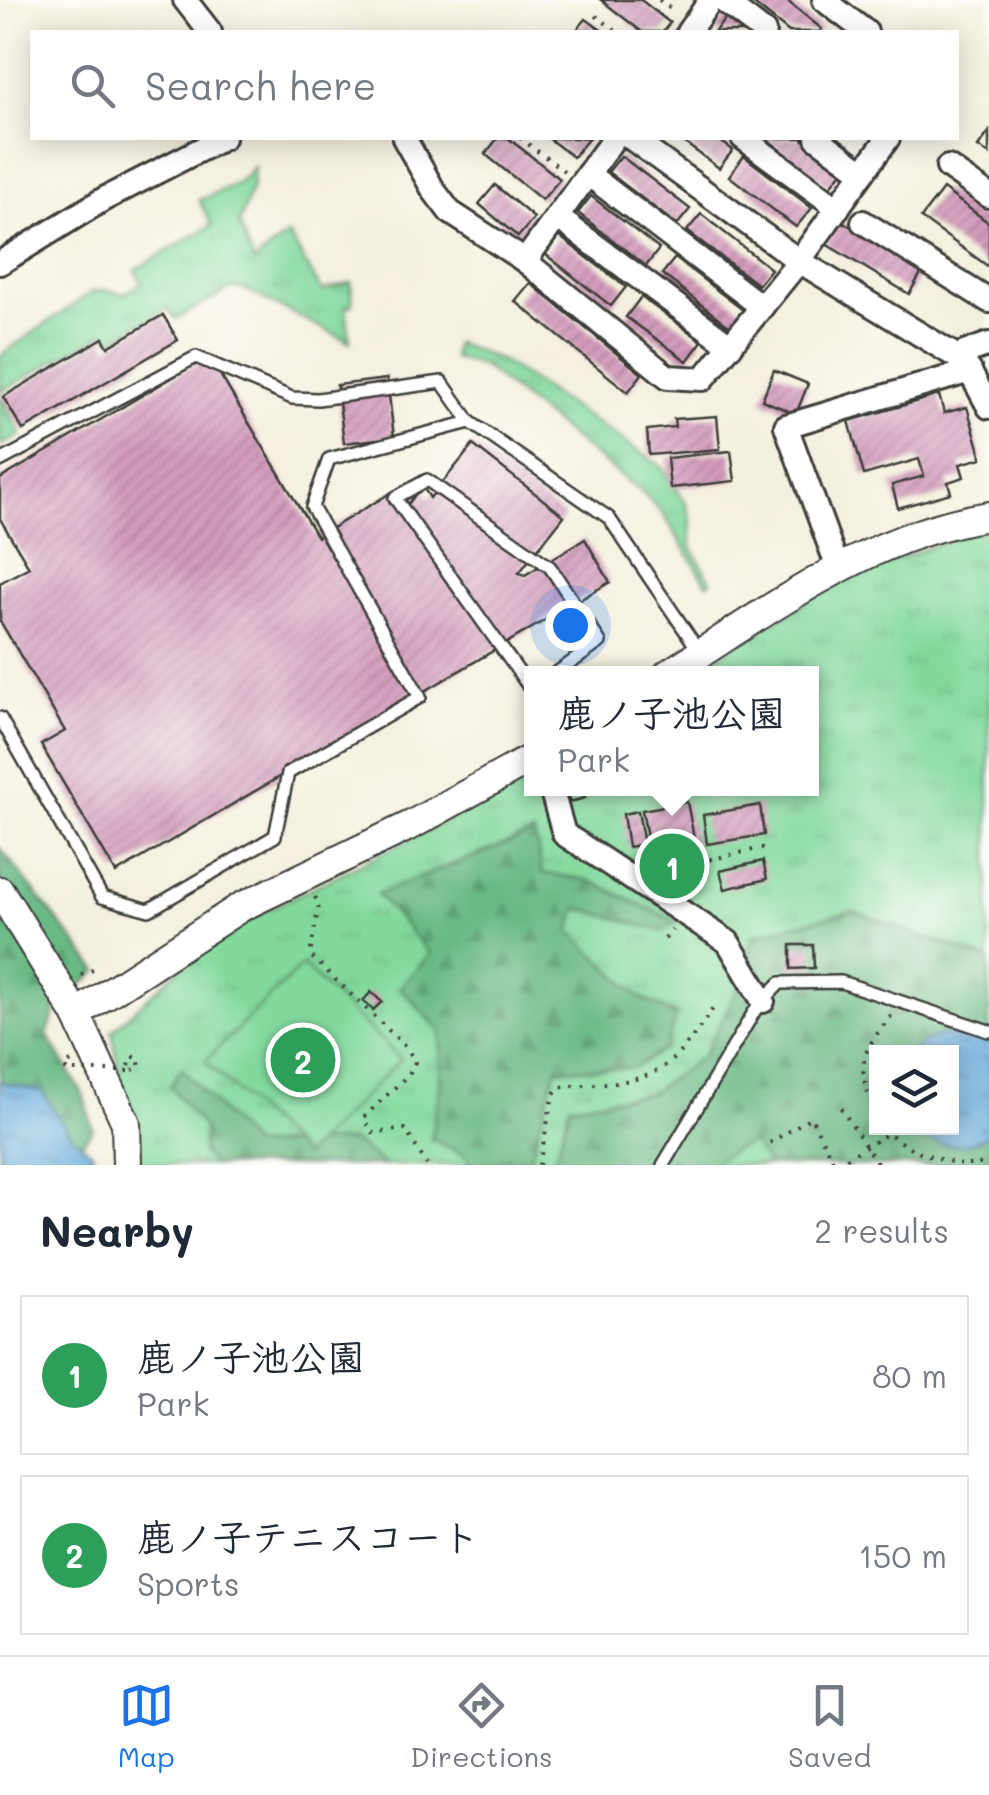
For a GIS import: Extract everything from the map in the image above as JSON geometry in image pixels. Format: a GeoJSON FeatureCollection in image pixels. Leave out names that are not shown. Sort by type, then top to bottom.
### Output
{"type":"FeatureCollection","features":[{"type":"Feature","properties":{"kind":"street"},"geometry":{"type":"LineString","coordinates":[[186,0],[208,30]]}},
{"type":"Feature","properties":{"kind":"street"},"geometry":{"type":"LineString","coordinates":[[689,30],[711,0]]}},
{"type":"Feature","properties":{"kind":"street"},"geometry":{"type":"LineString","coordinates":[[722,0],[761,30]]}},
{"type":"Feature","properties":{"kind":"street"},"geometry":{"type":"LineString","coordinates":[[824,0],[863,30]]}},
{"type":"Feature","properties":{"kind":"street"},"geometry":{"type":"LineString","coordinates":[[0,263],[104,200],[219,140]]}},
{"type":"Feature","properties":{"kind":"street"},"geometry":{"type":"LineString","coordinates":[[405,140],[450,212],[525,261],[668,377],[703,380],[799,261],[887,140]]}},
{"type":"Feature","properties":{"kind":"street"},"geometry":{"type":"LineString","coordinates":[[525,261],[613,140]]}},
{"type":"Feature","properties":{"kind":"street"},"geometry":{"type":"LineString","coordinates":[[634,140],[799,261],[963,364],[989,407]]}},
{"type":"Feature","properties":{"kind":"street"},"geometry":{"type":"LineString","coordinates":[[745,140],[838,208]]}},
{"type":"Feature","properties":{"kind":"street"},"geometry":{"type":"LineString","coordinates":[[820,140],[864,172]]}},
{"type":"Feature","properties":{"kind":"street"},"geometry":{"type":"LineString","coordinates":[[948,167],[989,196]]}},
{"type":"Feature","properties":{"kind":"street"},"geometry":{"type":"LineString","coordinates":[[584,179],[762,307]]}},
{"type":"Feature","properties":{"kind":"street"},"geometry":{"type":"LineString","coordinates":[[557,217],[730,346]]}},
{"type":"Feature","properties":{"kind":"street"},"geometry":{"type":"LineString","coordinates":[[863,222],[989,301]]}},
{"type":"Feature","properties":{"kind":"street"},"geometry":{"type":"LineString","coordinates":[[838,568],[786,426],[963,364],[989,344]]}},
{"type":"Feature","properties":{"kind":"street"},"geometry":{"type":"LineString","coordinates":[[686,666],[704,658],[838,568],[933,529],[989,516]]}},
{"type":"Feature","properties":{"kind":"street"},"geometry":{"type":"LineString","coordinates":[[76,1014],[241,907],[414,824],[524,762]]}},
{"type":"Feature","properties":{"kind":"street"},"geometry":{"type":"LineString","coordinates":[[552,796],[564,834],[728,942],[762,1001]]}},
{"type":"Feature","properties":{"kind":"street"},"geometry":{"type":"LineString","coordinates":[[0,891],[76,1014],[126,1123],[127,1165]]}},
{"type":"Feature","properties":{"kind":"lane"},"geometry":{"type":"LineString","coordinates":[[0,462],[196,357],[292,398],[318,399],[442,382],[470,422],[608,518],[704,658]]}},
{"type":"Feature","properties":{"kind":"lane"},"geometry":{"type":"LineString","coordinates":[[0,718],[102,897],[149,910],[275,836],[288,774],[420,697],[312,506],[329,460],[470,422]]}},
{"type":"Feature","properties":{"kind":"lane"},"geometry":{"type":"LineString","coordinates":[[524,679],[395,498],[427,480],[550,567],[600,642],[566,666]]}},
{"type":"Feature","properties":{"kind":"lane"},"geometry":{"type":"LineString","coordinates":[[662,1165],[762,1001],[780,983],[841,982],[989,1031]]}},
{"type":"Feature","properties":{"kind":"path"},"geometry":{"type":"LineString","coordinates":[[596,16],[615,30]]}},
{"type":"Feature","properties":{"kind":"path"},"geometry":{"type":"LineString","coordinates":[[523,140],[584,179]]}},
{"type":"Feature","properties":{"kind":"path"},"geometry":{"type":"LineString","coordinates":[[663,901],[666,869],[767,847]]}},
{"type":"Feature","properties":{"kind":"path"},"geometry":{"type":"LineString","coordinates":[[305,876],[319,905],[310,955],[406,1047],[416,1062],[410,1074],[362,1118],[373,1132],[405,1129],[427,1165]]}},
{"type":"Feature","properties":{"kind":"path"},"geometry":{"type":"LineString","coordinates":[[869,1094],[861,1061],[868,1044],[901,1004]]}},
{"type":"Feature","properties":{"kind":"path"},"geometry":{"type":"LineString","coordinates":[[539,1165],[553,1094],[559,1087],[642,1080],[672,1064],[714,1007]]}},
{"type":"Feature","properties":{"kind":"path"},"geometry":{"type":"LineString","coordinates":[[75,1067],[72,1062],[64,1067],[67,1072],[128,1071],[132,1057],[138,1057],[140,1066],[133,1070]]}},
{"type":"Feature","properties":{"kind":"path"},"geometry":{"type":"LineString","coordinates":[[841,1108],[878,1165]]}},
{"type":"Feature","properties":{"kind":"path"},"geometry":{"type":"LineString","coordinates":[[770,1143],[811,1117],[836,1165],[885,1135]]}},
{"type":"Feature","properties":{"kind":"path"},"geometry":{"type":"LineString","coordinates":[[892,1135],[913,1150],[968,1165],[989,1163]]}},
{"type":"Feature","properties":{"kind":"green space"},"geometry":{"type":"Polygon","coordinates":[[[254,167],[239,224],[254,262],[288,234],[322,291],[351,282],[353,305],[346,306],[350,342],[244,289],[232,288],[176,319],[167,308],[112,340],[105,333],[0,392],[0,357],[4,353],[92,292],[123,294],[142,283],[135,270],[212,225],[199,200],[238,183],[254,167]]]}},
{"type":"Feature","properties":{"kind":"green space"},"geometry":{"type":"Polygon","coordinates":[[[455,343],[498,359],[660,465],[685,501],[691,518],[691,547],[711,581],[707,584],[664,515],[645,495],[482,366],[453,358],[455,343]]]}},
{"type":"Feature","properties":{"kind":"green space"},"geometry":{"type":"Polygon","coordinates":[[[0,395],[21,435],[2,445],[0,441],[0,395]]]}},
{"type":"Feature","properties":{"kind":"green space"},"geometry":{"type":"Polygon","coordinates":[[[974,531],[989,531],[989,1165],[135,1165],[112,1031],[214,936],[441,824],[524,771],[524,796],[819,796],[819,666],[700,666],[845,578],[974,531]]]}},
{"type":"Feature","properties":{"kind":"green space"},"geometry":{"type":"Polygon","coordinates":[[[534,833],[543,873],[588,880],[677,922],[662,931],[578,908],[570,931],[638,996],[676,1015],[666,1048],[634,1068],[556,1069],[530,1159],[470,1165],[466,1156],[431,1139],[440,1086],[441,1032],[400,987],[430,954],[377,894],[534,833]]]}},
{"type":"Feature","properties":{"kind":"green space"},"geometry":{"type":"Polygon","coordinates":[[[0,848],[98,971],[58,1004],[47,1035],[83,1094],[93,1129],[65,1165],[0,1137],[0,848]]]}},
{"type":"Feature","properties":{"kind":"green space"},"geometry":{"type":"Polygon","coordinates":[[[852,911],[989,960],[989,1165],[553,1165],[570,1105],[649,1094],[703,1056],[741,983],[753,935],[852,911]]]}},
{"type":"Feature","properties":{"kind":"green space"},"geometry":{"type":"Polygon","coordinates":[[[302,965],[401,1059],[304,1156],[205,1061],[302,965]]]}},
{"type":"Feature","properties":{"kind":"green space"},"geometry":{"type":"Polygon","coordinates":[[[182,1068],[253,1146],[352,1141],[385,1165],[214,1165],[202,1154],[204,1129],[170,1086],[182,1068]]]}},
{"type":"Feature","properties":{"kind":"green space"},"geometry":{"type":"Polygon","coordinates":[[[753,1143],[768,1165],[710,1165],[733,1150],[753,1143]]]}},
{"type":"Feature","properties":{"kind":"water"},"geometry":{"type":"Polygon","coordinates":[[[944,1035],[976,1037],[989,1045],[989,1134],[959,1145],[940,1143],[922,1135],[959,1135],[959,1045],[920,1045],[944,1035]]]}},
{"type":"Feature","properties":{"kind":"water"},"geometry":{"type":"Polygon","coordinates":[[[0,1082],[42,1091],[70,1134],[93,1153],[88,1165],[0,1165],[0,1082]]]}},
{"type":"Feature","properties":{"kind":"building"},"geometry":{"type":"Polygon","coordinates":[[[601,0],[641,0],[670,23],[664,30],[639,30],[601,0]]]}},
{"type":"Feature","properties":{"kind":"building"},"geometry":{"type":"Polygon","coordinates":[[[749,0],[786,0],[822,29],[786,30],[749,0]]]}},
{"type":"Feature","properties":{"kind":"building"},"geometry":{"type":"Polygon","coordinates":[[[727,17],[744,30],[716,30],[727,17]]]}},
{"type":"Feature","properties":{"kind":"building"},"geometry":{"type":"Polygon","coordinates":[[[586,19],[601,30],[577,30],[586,19]]]}},
{"type":"Feature","properties":{"kind":"building"},"geometry":{"type":"Polygon","coordinates":[[[989,132],[989,154],[978,147],[989,132]]]}},
{"type":"Feature","properties":{"kind":"building"},"geometry":{"type":"Polygon","coordinates":[[[496,140],[511,140],[560,179],[542,200],[485,154],[496,140]]]}},
{"type":"Feature","properties":{"kind":"building"},"geometry":{"type":"Polygon","coordinates":[[[551,140],[587,140],[573,157],[551,140]]]}},
{"type":"Feature","properties":{"kind":"building"},"geometry":{"type":"Polygon","coordinates":[[[681,140],[719,140],[733,150],[719,168],[681,140]]]}},
{"type":"Feature","properties":{"kind":"building"},"geometry":{"type":"Polygon","coordinates":[[[768,140],[805,140],[844,169],[830,187],[768,140]]]}},
{"type":"Feature","properties":{"kind":"building"},"geometry":{"type":"Polygon","coordinates":[[[621,156],[690,209],[677,225],[608,172],[621,156]]]}},
{"type":"Feature","properties":{"kind":"building"},"geometry":{"type":"Polygon","coordinates":[[[744,156],[812,208],[796,227],[729,176],[744,156]]]}},
{"type":"Feature","properties":{"kind":"building"},"geometry":{"type":"Polygon","coordinates":[[[495,185],[534,218],[518,237],[479,204],[495,185]]]}},
{"type":"Feature","properties":{"kind":"building"},"geometry":{"type":"Polygon","coordinates":[[[943,189],[989,223],[989,267],[921,218],[943,189]]]}},
{"type":"Feature","properties":{"kind":"building"},"geometry":{"type":"Polygon","coordinates":[[[591,196],[659,249],[646,266],[578,213],[591,196]]]}},
{"type":"Feature","properties":{"kind":"building"},"geometry":{"type":"Polygon","coordinates":[[[701,214],[771,269],[758,285],[687,231],[701,214]]]}},
{"type":"Feature","properties":{"kind":"building"},"geometry":{"type":"Polygon","coordinates":[[[840,220],[923,270],[909,294],[826,244],[840,220]]]}},
{"type":"Feature","properties":{"kind":"building"},"geometry":{"type":"Polygon","coordinates":[[[559,236],[626,287],[611,306],[545,254],[559,236]]]}},
{"type":"Feature","properties":{"kind":"building"},"geometry":{"type":"Polygon","coordinates":[[[675,258],[743,310],[730,327],[662,274],[675,258]]]}},
{"type":"Feature","properties":{"kind":"building"},"geometry":{"type":"Polygon","coordinates":[[[530,283],[642,374],[628,392],[515,301],[530,283]]]}},
{"type":"Feature","properties":{"kind":"building"},"geometry":{"type":"Polygon","coordinates":[[[641,297],[702,341],[687,361],[626,317],[641,297]]]}},
{"type":"Feature","properties":{"kind":"building"},"geometry":{"type":"Polygon","coordinates":[[[163,315],[178,340],[23,430],[3,397],[103,338],[108,347],[163,315]]]}},
{"type":"Feature","properties":{"kind":"building"},"geometry":{"type":"Polygon","coordinates":[[[209,356],[317,537],[399,488],[408,504],[422,486],[430,498],[473,445],[564,516],[519,573],[525,575],[585,539],[610,582],[116,873],[41,745],[65,731],[0,621],[0,583],[29,567],[0,519],[0,479],[209,356]]]}},
{"type":"Feature","properties":{"kind":"building"},"geometry":{"type":"Polygon","coordinates":[[[774,370],[808,384],[796,414],[762,400],[774,370]]]}},
{"type":"Feature","properties":{"kind":"building"},"geometry":{"type":"Polygon","coordinates":[[[387,379],[394,437],[344,443],[337,385],[387,379]]]}},
{"type":"Feature","properties":{"kind":"building"},"geometry":{"type":"Polygon","coordinates":[[[939,395],[944,413],[967,407],[982,458],[960,464],[964,477],[948,482],[951,493],[898,508],[892,485],[924,476],[919,459],[864,475],[849,421],[939,395]]]}},
{"type":"Feature","properties":{"kind":"building"},"geometry":{"type":"Polygon","coordinates":[[[717,416],[720,449],[649,455],[647,430],[675,427],[674,419],[717,416]]]}},
{"type":"Feature","properties":{"kind":"building"},"geometry":{"type":"Polygon","coordinates":[[[731,451],[735,481],[670,488],[667,458],[731,451]]]}},
{"type":"Feature","properties":{"kind":"building"},"geometry":{"type":"Polygon","coordinates":[[[569,796],[584,796],[585,798],[570,802],[569,796]]]}},
{"type":"Feature","properties":{"kind":"building"},"geometry":{"type":"Polygon","coordinates":[[[687,802],[696,848],[665,854],[663,846],[649,848],[642,810],[687,802]]]}},
{"type":"Feature","properties":{"kind":"building"},"geometry":{"type":"Polygon","coordinates":[[[760,805],[764,835],[707,844],[703,815],[760,805]]]}},
{"type":"Feature","properties":{"kind":"building"},"geometry":{"type":"Polygon","coordinates":[[[638,811],[644,844],[628,847],[623,814],[638,811]]]}},
{"type":"Feature","properties":{"kind":"building"},"geometry":{"type":"Polygon","coordinates":[[[763,861],[767,879],[725,889],[720,871],[763,861]]]}},
{"type":"Feature","properties":{"kind":"building"},"geometry":{"type":"Polygon","coordinates":[[[791,945],[813,945],[814,968],[791,969],[791,945]]]}},
{"type":"Feature","properties":{"kind":"building"},"geometry":{"type":"Polygon","coordinates":[[[371,992],[382,1002],[373,1010],[363,1001],[371,992]]]}},
{"type":"Feature","properties":{"kind":"place","name":"鹿ノ子池公園"},"geometry":{"type":"Point","coordinates":[672,866]}},
{"type":"Feature","properties":{"kind":"place","name":"鹿ノ子テニスコート"},"geometry":{"type":"Point","coordinates":[303,1060]}}]}
